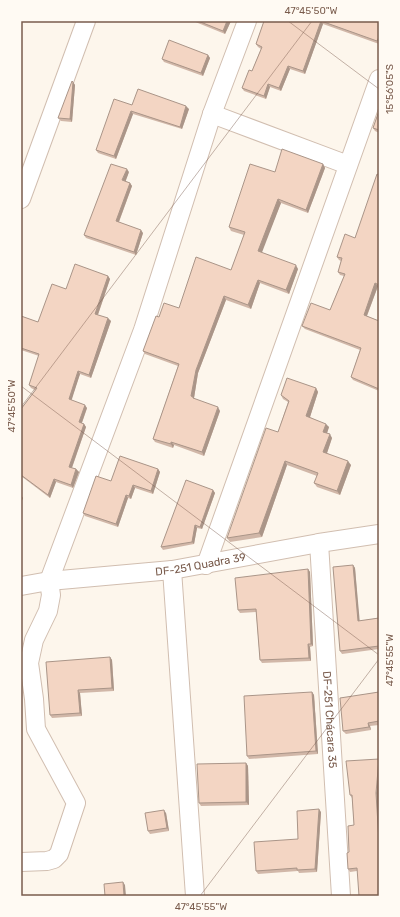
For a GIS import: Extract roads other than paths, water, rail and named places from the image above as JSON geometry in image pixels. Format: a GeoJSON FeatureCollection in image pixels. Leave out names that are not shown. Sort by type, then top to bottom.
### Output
{"type":"FeatureCollection","features":[{"type":"Feature","properties":{"kind":"street"},"geometry":{"type":"LineString","coordinates":[[21,200],[86,21]]}},
{"type":"Feature","properties":{"kind":"street"},"geometry":{"type":"LineString","coordinates":[[21,862],[54,859],[59,854],[76,803],[28,730],[34,699],[29,663],[34,640],[48,611],[52,596],[49,581],[143,330],[212,114],[246,21]]}},
{"type":"Feature","properties":{"kind":"street"},"geometry":{"type":"LineString","coordinates":[[206,565],[379,79]]}},
{"type":"Feature","properties":{"kind":"street"},"geometry":{"type":"LineString","coordinates":[[212,114],[348,166]]}},
{"type":"Feature","properties":{"kind":"street","name":"DF-251 Quadra 39"},"geometry":{"type":"LineString","coordinates":[[21,586],[49,581],[172,570],[206,565],[319,543],[377,529]]}},
{"type":"Feature","properties":{"kind":"street","name":"DF-251 Chácara 35"},"geometry":{"type":"LineString","coordinates":[[319,543],[341,896]]}},
{"type":"Feature","properties":{"kind":"street"},"geometry":{"type":"LineString","coordinates":[[172,570],[195,896]]}}]}
